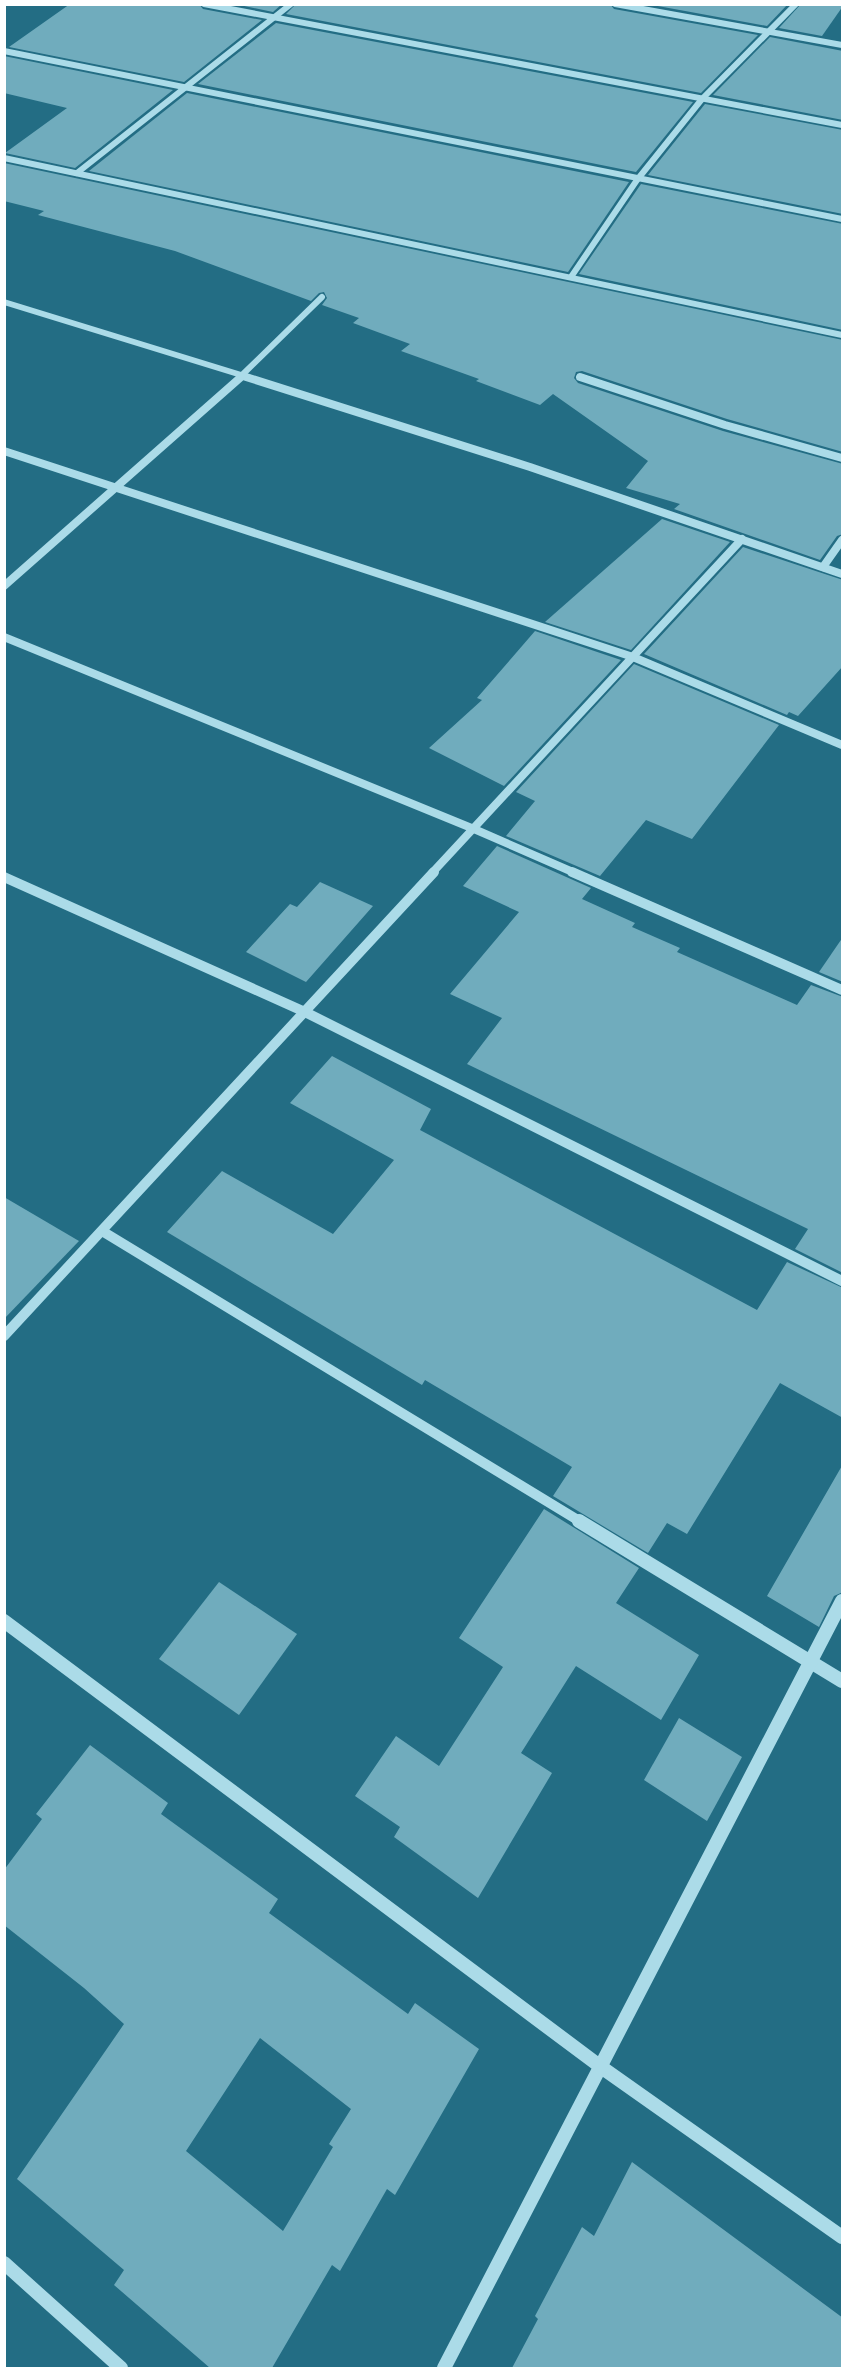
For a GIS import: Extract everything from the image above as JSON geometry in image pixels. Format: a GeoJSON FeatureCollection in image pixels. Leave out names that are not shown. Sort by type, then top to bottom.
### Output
{"type":"FeatureCollection","features":[{"type":"Feature","properties":{"kind":"street"},"geometry":{"type":"LineString","coordinates":[[204,4],[843,125]]}},
{"type":"Feature","properties":{"kind":"street"},"geometry":{"type":"LineString","coordinates":[[77,173],[291,4]]}},
{"type":"Feature","properties":{"kind":"street"},"geometry":{"type":"LineString","coordinates":[[615,4],[843,45]]}},
{"type":"Feature","properties":{"kind":"street"},"geometry":{"type":"LineString","coordinates":[[571,278],[637,180],[702,99],[770,33],[796,4]]}},
{"type":"Feature","properties":{"kind":"street"},"geometry":{"type":"LineString","coordinates":[[4,51],[637,180],[843,219]]}},
{"type":"Feature","properties":{"kind":"street"},"geometry":{"type":"LineString","coordinates":[[4,158],[843,335]]}},
{"type":"Feature","properties":{"kind":"street"},"geometry":{"type":"LineString","coordinates":[[4,586],[243,375],[322,297]]}},
{"type":"Feature","properties":{"kind":"street"},"geometry":{"type":"LineString","coordinates":[[4,302],[243,375],[621,496],[843,574]]}},
{"type":"Feature","properties":{"kind":"street"},"geometry":{"type":"LineString","coordinates":[[580,377],[725,426],[843,458]]}},
{"type":"Feature","properties":{"kind":"street"},"geometry":{"type":"LineString","coordinates":[[4,451],[633,657],[843,745]]}},
{"type":"Feature","properties":{"kind":"street"},"geometry":{"type":"LineString","coordinates":[[4,1336],[742,539]]}},
{"type":"Feature","properties":{"kind":"street"},"geometry":{"type":"LineString","coordinates":[[823,567],[843,540]]}},
{"type":"Feature","properties":{"kind":"street"},"geometry":{"type":"LineString","coordinates":[[4,637],[474,829],[843,990]]}},
{"type":"Feature","properties":{"kind":"street"},"geometry":{"type":"LineString","coordinates":[[4,877],[305,1012],[843,1281]]}},
{"type":"Feature","properties":{"kind":"street"},"geometry":{"type":"LineString","coordinates":[[102,1231],[843,1681]]}},
{"type":"Feature","properties":{"kind":"street"},"geometry":{"type":"LineString","coordinates":[[444,2368],[843,1601]]}},
{"type":"Feature","properties":{"kind":"street"},"geometry":{"type":"LineString","coordinates":[[4,1621],[601,2067],[843,2237]]}},
{"type":"Feature","properties":{"kind":"street"},"geometry":{"type":"LineString","coordinates":[[4,2263],[121,2368]]}},
{"type":"Feature","properties":{"kind":"building"},"geometry":{"type":"Polygon","coordinates":[[[70,4],[199,4],[203,9],[262,20],[184,82],[9,47],[70,4]]]}},
{"type":"Feature","properties":{"kind":"building"},"geometry":{"type":"Polygon","coordinates":[[[235,4],[282,4],[273,12],[235,4]]]}},
{"type":"Feature","properties":{"kind":"building"},"geometry":{"type":"Polygon","coordinates":[[[296,4],[610,4],[614,9],[758,35],[701,93],[286,14],[296,4]]]}},
{"type":"Feature","properties":{"kind":"building"},"geometry":{"type":"Polygon","coordinates":[[[647,4],[788,4],[767,26],[647,4]]]}},
{"type":"Feature","properties":{"kind":"building"},"geometry":{"type":"Polygon","coordinates":[[[801,4],[843,4],[843,6],[822,36],[779,28],[801,4]]]}},
{"type":"Feature","properties":{"kind":"building"},"geometry":{"type":"Polygon","coordinates":[[[276,23],[693,102],[636,172],[198,84],[276,23]]]}},
{"type":"Feature","properties":{"kind":"building"},"geometry":{"type":"Polygon","coordinates":[[[770,37],[843,51],[843,120],[713,95],[770,37]]]}},
{"type":"Feature","properties":{"kind":"building"},"geometry":{"type":"Polygon","coordinates":[[[4,56],[173,90],[75,168],[5,153],[67,108],[4,93],[4,56]]]}},
{"type":"Feature","properties":{"kind":"building"},"geometry":{"type":"Polygon","coordinates":[[[187,93],[629,182],[568,272],[89,171],[187,93]]]}},
{"type":"Feature","properties":{"kind":"building"},"geometry":{"type":"Polygon","coordinates":[[[705,104],[843,130],[843,214],[648,175],[705,104]]]}},
{"type":"Feature","properties":{"kind":"building"},"geometry":{"type":"Polygon","coordinates":[[[4,163],[843,340],[843,452],[727,419],[582,371],[576,372],[574,378],[578,383],[723,431],[843,464],[843,534],[837,536],[820,560],[674,509],[680,504],[626,488],[648,461],[553,394],[540,405],[476,381],[479,379],[401,351],[410,344],[353,323],[359,318],[322,305],[327,298],[324,292],[319,293],[311,301],[175,251],[38,215],[44,211],[4,201],[4,163]]]}},
{"type":"Feature","properties":{"kind":"building"},"geometry":{"type":"Polygon","coordinates":[[[641,184],[843,224],[843,330],[579,274],[641,184]]]}},
{"type":"Feature","properties":{"kind":"building"},"geometry":{"type":"Polygon","coordinates":[[[662,519],[730,542],[631,650],[545,622],[662,519]]]}},
{"type":"Feature","properties":{"kind":"building"},"geometry":{"type":"Polygon","coordinates":[[[743,547],[843,580],[843,666],[798,716],[789,712],[787,715],[644,654],[743,547]]]}},
{"type":"Feature","properties":{"kind":"building"},"geometry":{"type":"Polygon","coordinates":[[[535,631],[621,660],[504,786],[429,748],[482,700],[477,698],[535,631]]]}},
{"type":"Feature","properties":{"kind":"building"},"geometry":{"type":"Polygon","coordinates":[[[634,664],[779,725],[692,839],[646,820],[600,876],[506,836],[535,801],[516,792],[634,664]]]}},
{"type":"Feature","properties":{"kind":"building"},"geometry":{"type":"Polygon","coordinates":[[[497,846],[591,888],[582,899],[635,923],[632,927],[680,948],[677,952],[797,1005],[811,985],[843,997],[843,1273],[795,1249],[808,1229],[467,1064],[502,1018],[450,994],[519,912],[463,886],[497,846]]]}},
{"type":"Feature","properties":{"kind":"building"},"geometry":{"type":"Polygon","coordinates":[[[320,882],[373,906],[306,982],[246,952],[290,904],[297,907],[320,882]]]}},
{"type":"Feature","properties":{"kind":"building"},"geometry":{"type":"Polygon","coordinates":[[[843,937],[843,982],[819,972],[843,937]]]}},
{"type":"Feature","properties":{"kind":"building"},"geometry":{"type":"Polygon","coordinates":[[[332,1056],[431,1109],[420,1130],[757,1310],[787,1262],[843,1288],[843,1418],[780,1383],[687,1534],[667,1523],[648,1553],[553,1496],[572,1467],[425,1380],[422,1385],[167,1232],[222,1171],[333,1234],[394,1160],[290,1103],[332,1056]]]}},
{"type":"Feature","properties":{"kind":"building"},"geometry":{"type":"Polygon","coordinates":[[[4,1197],[79,1241],[4,1319],[4,1197]]]}},
{"type":"Feature","properties":{"kind":"building"},"geometry":{"type":"Polygon","coordinates":[[[843,1464],[843,1592],[834,1596],[819,1627],[767,1596],[843,1464]]]}},
{"type":"Feature","properties":{"kind":"building"},"geometry":{"type":"Polygon","coordinates":[[[544,1509],[639,1568],[616,1603],[699,1655],[661,1720],[576,1666],[521,1753],[552,1773],[478,1898],[394,1837],[400,1827],[355,1796],[396,1736],[439,1766],[503,1667],[459,1638],[544,1509]]]}},
{"type":"Feature","properties":{"kind":"building"},"geometry":{"type":"Polygon","coordinates":[[[219,1582],[297,1634],[239,1715],[159,1659],[219,1582]]]}},
{"type":"Feature","properties":{"kind":"building"},"geometry":{"type":"Polygon","coordinates":[[[679,1718],[742,1757],[707,1821],[644,1780],[679,1718]]]}},
{"type":"Feature","properties":{"kind":"building"},"geometry":{"type":"Polygon","coordinates":[[[90,1745],[168,1803],[161,1814],[278,1899],[269,1913],[408,2014],[415,2003],[479,2049],[395,2195],[387,2189],[340,2271],[332,2265],[272,2368],[210,2368],[114,2285],[124,2270],[17,2179],[124,2024],[84,1988],[4,1925],[4,1870],[42,1819],[36,1814],[90,1745]],[[260,2038],[186,2151],[283,2231],[333,2147],[329,2144],[351,2109],[260,2038]]]}},
{"type":"Feature","properties":{"kind":"building"},"geometry":{"type":"Polygon","coordinates":[[[632,2162],[843,2318],[843,2368],[512,2368],[538,2319],[535,2316],[582,2227],[594,2236],[632,2162]]]}}]}
